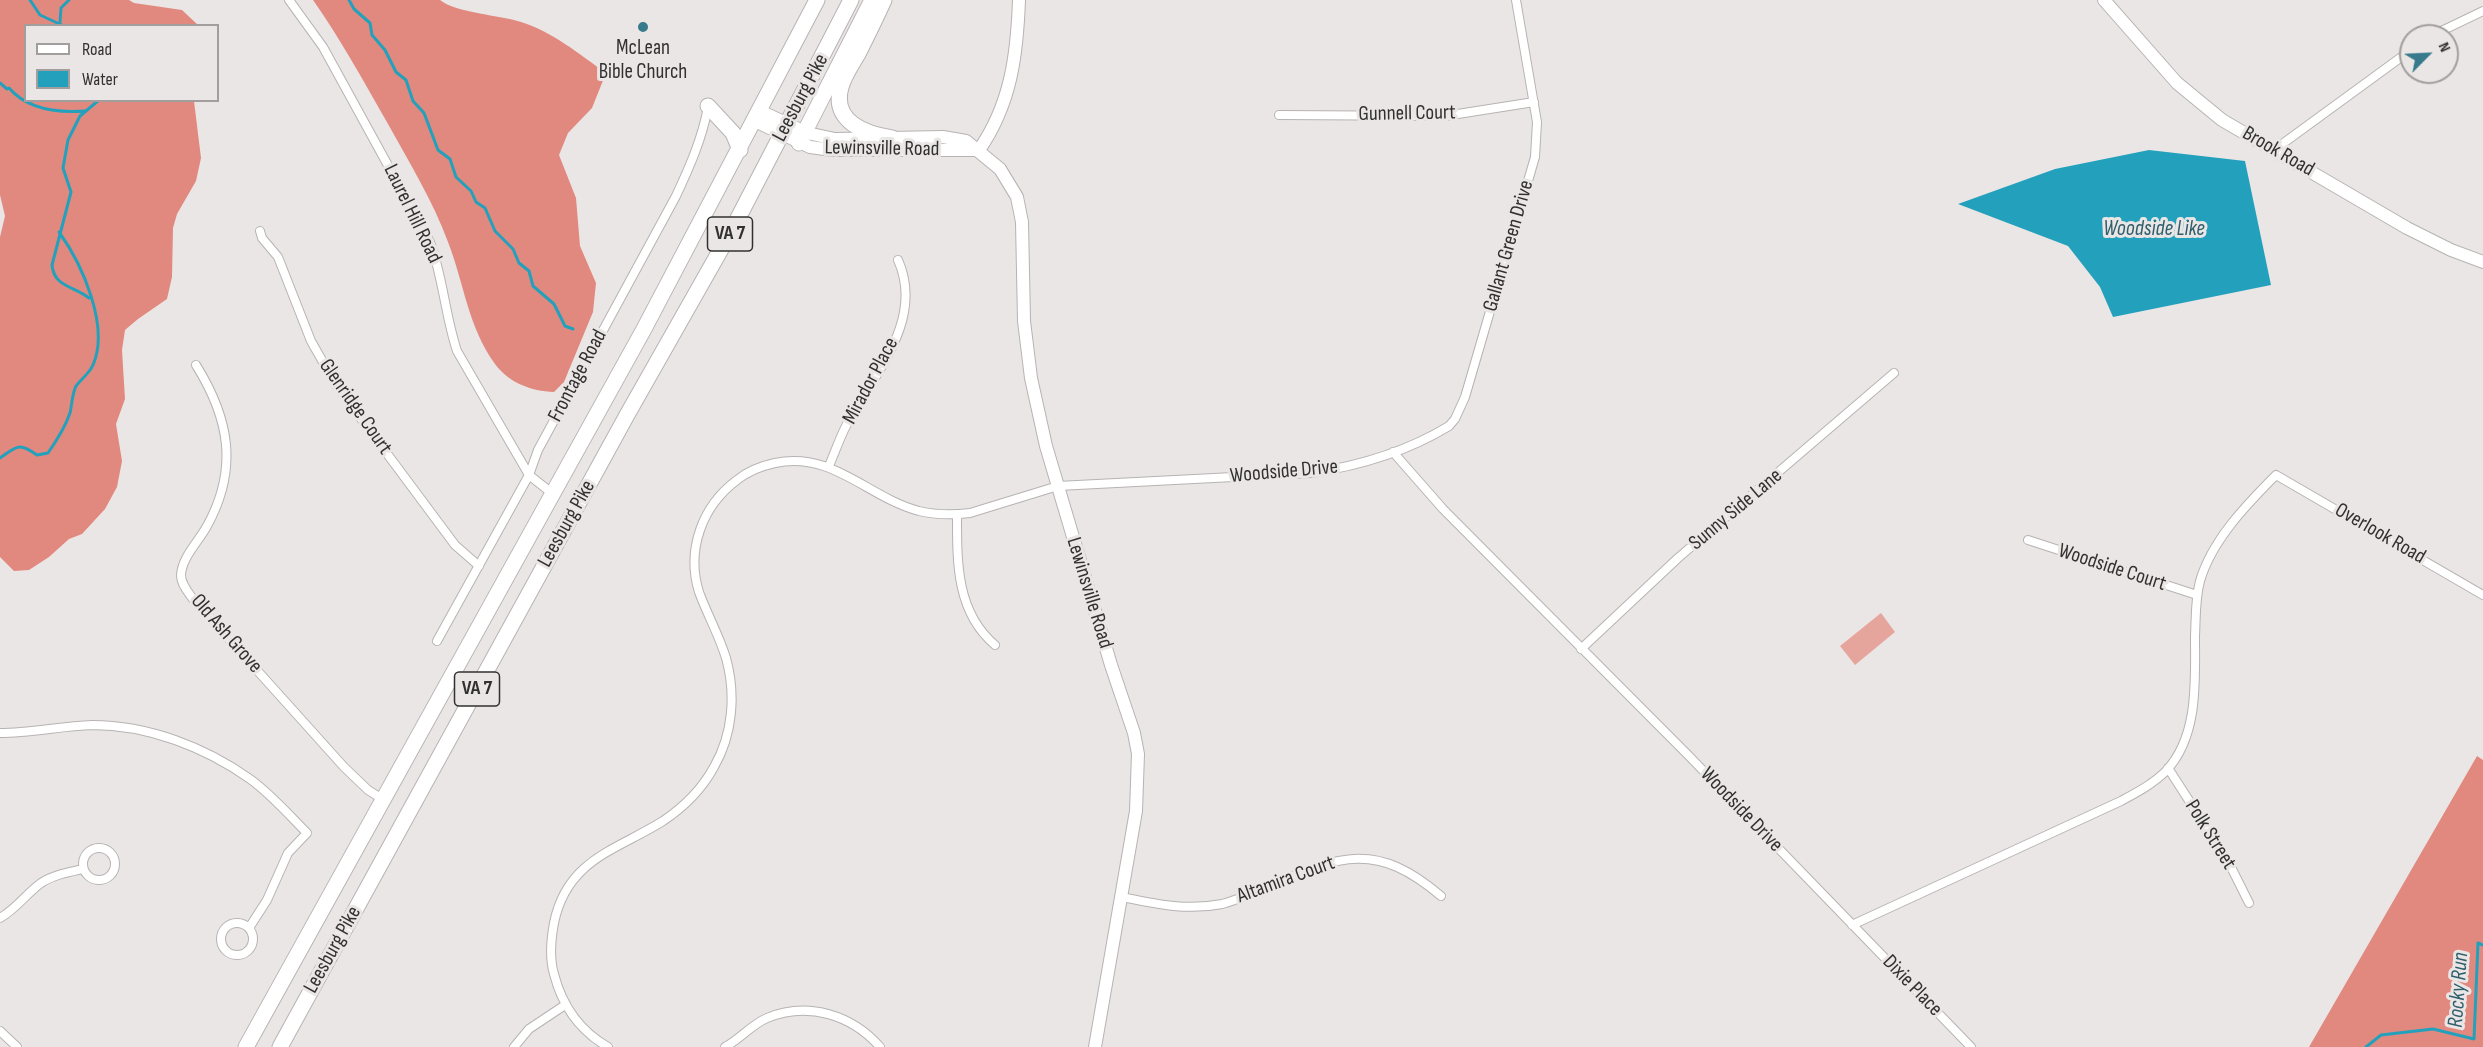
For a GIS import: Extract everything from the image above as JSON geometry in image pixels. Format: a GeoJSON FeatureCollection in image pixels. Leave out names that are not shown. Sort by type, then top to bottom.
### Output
{"type":"FeatureCollection","features":[{"type":"Feature","properties":{"kind":"highway","name":"Leesburg Pike"},"geometry":{"type":"LineString","coordinates":[[246,1047],[553,494],[740,150],[817,0]]}},
{"type":"Feature","properties":{"kind":"highway","name":"Leesburg Pike"},"geometry":{"type":"LineString","coordinates":[[280,1047],[733,228],[851,0]]}},
{"type":"Feature","properties":{"kind":"highway"},"geometry":{"type":"LineString","coordinates":[[802,137],[872,0]]}},
{"type":"Feature","properties":{"kind":"highway"},"geometry":{"type":"LineString","coordinates":[[885,0],[840,88],[841,106],[849,120],[861,130],[892,138]]}},
{"type":"Feature","properties":{"kind":"highway"},"geometry":{"type":"LineString","coordinates":[[708,106],[733,134],[740,150]]}},
{"type":"Feature","properties":{"kind":"highway"},"geometry":{"type":"LineString","coordinates":[[288,1047],[312,989]]}},
{"type":"Feature","properties":{"kind":"main road"},"geometry":{"type":"LineString","coordinates":[[979,150],[998,119],[1008,91],[1015,61],[1019,0]]}},
{"type":"Feature","properties":{"kind":"main road","name":"Brook Road"},"geometry":{"type":"LineString","coordinates":[[2104,0],[2158,62],[2199,102],[2244,134],[2407,228],[2451,250],[2483,262]]}},
{"type":"Feature","properties":{"kind":"main road","name":"Lewinsville Road"},"geometry":{"type":"LineString","coordinates":[[757,116],[802,137],[951,138],[966,141],[994,163],[1005,176],[1012,186],[1020,208],[1027,349],[1046,446],[1111,665],[1128,711],[1138,753],[1136,812],[1095,1047]]}},
{"type":"Feature","properties":{"kind":"main road","name":"Lewinsville Road"},"geometry":{"type":"LineString","coordinates":[[802,137],[810,147],[855,152],[979,150]]}},
{"type":"Feature","properties":{"kind":"street","name":"Laurel Hill Road"},"geometry":{"type":"LineString","coordinates":[[289,0],[323,47],[426,233],[438,267],[449,328],[457,351],[529,475],[553,494]]}},
{"type":"Feature","properties":{"kind":"street","name":"Gallant Green Drive"},"geometry":{"type":"LineString","coordinates":[[1393,452],[1449,426],[1461,407],[1535,157],[1537,122],[1516,0]]}},
{"type":"Feature","properties":{"kind":"street"},"geometry":{"type":"LineString","coordinates":[[2456,24],[2483,11]]}},
{"type":"Feature","properties":{"kind":"street"},"geometry":{"type":"LineString","coordinates":[[2274,150],[2399,59]]}},
{"type":"Feature","properties":{"kind":"street","name":"Gunnell Court"},"geometry":{"type":"LineString","coordinates":[[1279,115],[1445,116],[1534,102]]}},
{"type":"Feature","properties":{"kind":"street","name":"Frontage Road"},"geometry":{"type":"LineString","coordinates":[[437,641],[529,475],[542,441],[693,161],[703,134],[708,106]]}},
{"type":"Feature","properties":{"kind":"street","name":"Glenridge Court"},"geometry":{"type":"LineString","coordinates":[[260,231],[262,238],[278,257],[311,341],[336,385],[455,545],[479,566]]}},
{"type":"Feature","properties":{"kind":"street","name":"Mirador Place"},"geometry":{"type":"LineString","coordinates":[[829,466],[847,425],[879,373],[898,334],[907,297],[904,273],[898,260]]}},
{"type":"Feature","properties":{"kind":"street","name":"Old Ash Grove"},"geometry":{"type":"LineString","coordinates":[[196,365],[211,389],[221,412],[226,435],[226,461],[223,484],[214,512],[183,566],[181,578],[183,583],[193,599],[344,767],[368,790],[384,800]]}},
{"type":"Feature","properties":{"kind":"street","name":"Sunny Side Lane"},"geometry":{"type":"LineString","coordinates":[[1581,649],[1678,558],[1894,373]]}},
{"type":"Feature","properties":{"kind":"street","name":"Woodside Drive"},"geometry":{"type":"LineString","coordinates":[[565,1005],[553,969],[552,935],[558,908],[571,885],[594,859],[661,822],[692,798],[715,767],[728,733],[732,696],[726,656],[702,601],[695,573],[695,546],[704,517],[726,489],[752,471],[783,462],[799,461],[829,466],[903,505],[936,514],[957,514],[970,513],[1058,486],[1311,473],[1358,464],[1393,452],[1443,509],[1688,755],[1852,925]]}},
{"type":"Feature","properties":{"kind":"street","name":"Overlook Road"},"geometry":{"type":"LineString","coordinates":[[2197,595],[2206,567],[2222,539],[2247,505],[2276,475],[2483,595]]}},
{"type":"Feature","properties":{"kind":"street"},"geometry":{"type":"LineString","coordinates":[[957,514],[958,566],[964,600],[978,626],[995,645]]}},
{"type":"Feature","properties":{"kind":"street","name":"Woodside Court"},"geometry":{"type":"LineString","coordinates":[[2028,540],[2197,595]]}},
{"type":"Feature","properties":{"kind":"street"},"geometry":{"type":"LineString","coordinates":[[1852,925],[2121,801],[2153,782],[2168,768],[2185,738],[2193,711],[2197,595]]}},
{"type":"Feature","properties":{"kind":"street"},"geometry":{"type":"LineString","coordinates":[[0,733],[61,726],[123,726],[160,735],[198,749],[251,780],[306,833],[288,853],[267,900],[249,928]]}},
{"type":"Feature","properties":{"kind":"street","name":"Polk Street"},"geometry":{"type":"LineString","coordinates":[[2168,768],[2228,861],[2249,903]]}},
{"type":"Feature","properties":{"kind":"street"},"geometry":{"type":"LineString","coordinates":[[94,849],[108,851],[114,859],[112,874],[104,880],[89,878],[83,869],[83,859],[94,849]]}},
{"type":"Feature","properties":{"kind":"street","name":"Altamira Court"},"geometry":{"type":"LineString","coordinates":[[1122,897],[1165,906],[1204,907],[1243,897],[1318,866],[1350,858],[1367,858],[1396,866],[1411,873],[1441,896]]}},
{"type":"Feature","properties":{"kind":"street"},"geometry":{"type":"LineString","coordinates":[[0,918],[10,913],[41,883],[57,875],[83,869]]}},
{"type":"Feature","properties":{"kind":"street","name":"Dixie Place"},"geometry":{"type":"LineString","coordinates":[[1852,925],[1971,1047]]}},
{"type":"Feature","properties":{"kind":"street"},"geometry":{"type":"LineString","coordinates":[[514,1047],[530,1029],[565,1005],[588,1033],[608,1047]]}},
{"type":"Feature","properties":{"kind":"street"},"geometry":{"type":"LineString","coordinates":[[725,1047],[766,1019],[797,1011],[814,1011],[842,1018],[871,1036],[880,1047]]}},
{"type":"Feature","properties":{"kind":"street"},"geometry":{"type":"LineString","coordinates":[[0,1031],[17,1047]]}},
{"type":"Feature","properties":{"kind":"shaded area"},"geometry":{"type":"Polygon","coordinates":[[[0,0],[129,0],[134,3],[182,10],[197,24],[24,24],[24,102],[194,102],[201,158],[196,181],[177,214],[173,228],[172,277],[167,299],[125,330],[122,350],[125,399],[116,424],[122,461],[117,487],[105,509],[82,534],[69,539],[49,557],[29,570],[14,571],[0,557],[0,237],[5,216],[0,195],[0,0]]]}},
{"type":"Feature","properties":{"kind":"shaded area"},"geometry":{"type":"Polygon","coordinates":[[[313,0],[440,0],[456,8],[533,26],[565,44],[606,73],[592,108],[568,133],[559,155],[576,198],[580,246],[596,283],[593,312],[564,382],[554,392],[529,388],[514,381],[501,371],[486,350],[472,320],[454,257],[428,197],[352,61],[313,0]]]}},
{"type":"Feature","properties":{"kind":"shaded area"},"geometry":{"type":"Polygon","coordinates":[[[1881,613],[1895,632],[1855,665],[1840,646],[1881,613]]]}},
{"type":"Feature","properties":{"kind":"shaded area"},"geometry":{"type":"Polygon","coordinates":[[[2477,756],[2483,760],[2483,1047],[2309,1047],[2477,756]]]}},
{"type":"Feature","properties":{"kind":"water","name":"Woodside Like"},"geometry":{"type":"Polygon","coordinates":[[[2149,150],[2245,161],[2271,285],[2113,317],[2100,287],[2068,246],[1958,204],[2055,169],[2149,150]]]}},
{"type":"Feature","properties":{"kind":"waterway"},"geometry":{"type":"LineString","coordinates":[[30,0],[40,15],[60,24]]}},
{"type":"Feature","properties":{"kind":"waterway"},"geometry":{"type":"LineString","coordinates":[[60,22],[61,8],[69,0]]}},
{"type":"Feature","properties":{"kind":"waterway"},"geometry":{"type":"LineString","coordinates":[[349,0],[354,9],[370,23],[372,35],[385,50],[396,72],[406,80],[413,101],[424,113],[438,150],[450,159],[456,177],[471,191],[476,202],[485,208],[495,231],[513,249],[519,263],[529,271],[533,286],[554,304],[565,326],[573,329]]}},
{"type":"Feature","properties":{"kind":"waterway"},"geometry":{"type":"LineString","coordinates":[[0,83],[24,100]]}},
{"type":"Feature","properties":{"kind":"waterway"},"geometry":{"type":"LineString","coordinates":[[27,102],[44,109],[85,111]]}},
{"type":"Feature","properties":{"kind":"waterway"},"geometry":{"type":"LineString","coordinates":[[89,298],[61,282],[52,265],[71,192],[63,168],[68,140],[80,116],[97,102]]}},
{"type":"Feature","properties":{"kind":"waterway"},"geometry":{"type":"LineString","coordinates":[[0,458],[18,447],[26,448],[37,455],[48,453],[68,418],[76,386],[93,365],[97,349],[96,314],[84,278],[59,232]]}},
{"type":"Feature","properties":{"kind":"waterway","name":"Rocky Run"},"geometry":{"type":"LineString","coordinates":[[2366,1047],[2381,1035],[2433,1029],[2474,1039],[2478,943],[2483,945]]}},
{"type":"Feature","properties":{"kind":"place","name":"McLean Bible Church"},"geometry":{"type":"Point","coordinates":[643,27]}}]}
